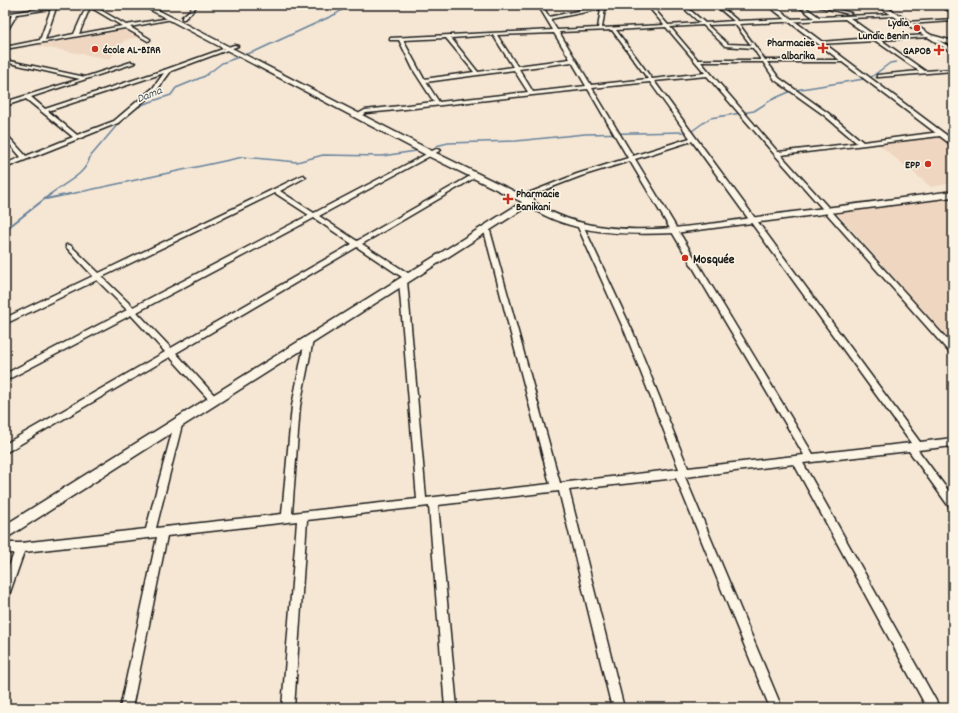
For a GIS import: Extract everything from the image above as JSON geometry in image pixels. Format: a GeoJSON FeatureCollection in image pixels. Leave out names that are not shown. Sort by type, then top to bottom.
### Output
{"type":"FeatureCollection","features":[{"type":"Feature","properties":{"kind":"main road"},"geometry":{"type":"LineString","coordinates":[[879,5],[929,36],[953,43]]}},
{"type":"Feature","properties":{"kind":"street"},"geometry":{"type":"LineString","coordinates":[[5,15],[68,5]]}},
{"type":"Feature","properties":{"kind":"street"},"geometry":{"type":"LineString","coordinates":[[76,36],[89,5],[148,40]]}},
{"type":"Feature","properties":{"kind":"street"},"geometry":{"type":"LineString","coordinates":[[144,5],[237,53],[248,54]]}},
{"type":"Feature","properties":{"kind":"street"},"geometry":{"type":"LineString","coordinates":[[158,5],[434,152],[527,199],[541,212],[580,225],[631,232],[953,187]]}},
{"type":"Feature","properties":{"kind":"street"},"geometry":{"type":"LineString","coordinates":[[183,18],[191,11],[194,5]]}},
{"type":"Feature","properties":{"kind":"street"},"geometry":{"type":"LineString","coordinates":[[540,5],[811,458]]}},
{"type":"Feature","properties":{"kind":"street"},"geometry":{"type":"LineString","coordinates":[[581,5],[582,12]]}},
{"type":"Feature","properties":{"kind":"street"},"geometry":{"type":"LineString","coordinates":[[548,18],[613,5]]}},
{"type":"Feature","properties":{"kind":"street"},"geometry":{"type":"LineString","coordinates":[[649,5],[777,154],[953,351]]}},
{"type":"Feature","properties":{"kind":"street"},"geometry":{"type":"LineString","coordinates":[[682,5],[729,46],[754,47]]}},
{"type":"Feature","properties":{"kind":"street"},"geometry":{"type":"LineString","coordinates":[[717,5],[735,22],[754,47],[763,62],[781,83],[826,114],[862,144]]}},
{"type":"Feature","properties":{"kind":"street"},"geometry":{"type":"LineString","coordinates":[[770,5],[940,134],[950,138],[953,144]]}},
{"type":"Feature","properties":{"kind":"street"},"geometry":{"type":"LineString","coordinates":[[799,5],[816,18]]}},
{"type":"Feature","properties":{"kind":"street"},"geometry":{"type":"LineString","coordinates":[[814,5],[849,13]]}},
{"type":"Feature","properties":{"kind":"street"},"geometry":{"type":"LineString","coordinates":[[834,5],[855,16]]}},
{"type":"Feature","properties":{"kind":"street"},"geometry":{"type":"LineString","coordinates":[[940,5],[953,12]]}},
{"type":"Feature","properties":{"kind":"street"},"geometry":{"type":"LineString","coordinates":[[600,28],[602,6]]}},
{"type":"Feature","properties":{"kind":"street"},"geometry":{"type":"LineString","coordinates":[[42,42],[54,7]]}},
{"type":"Feature","properties":{"kind":"street"},"geometry":{"type":"LineString","coordinates":[[5,31],[15,14]]}},
{"type":"Feature","properties":{"kind":"street"},"geometry":{"type":"LineString","coordinates":[[392,39],[895,15]]}},
{"type":"Feature","properties":{"kind":"street"},"geometry":{"type":"LineString","coordinates":[[845,17],[923,72]]}},
{"type":"Feature","properties":{"kind":"street"},"geometry":{"type":"LineString","coordinates":[[5,48],[170,19]]}},
{"type":"Feature","properties":{"kind":"street"},"geometry":{"type":"LineString","coordinates":[[907,22],[953,20]]}},
{"type":"Feature","properties":{"kind":"street"},"geometry":{"type":"LineString","coordinates":[[613,28],[750,216],[914,446],[953,505]]}},
{"type":"Feature","properties":{"kind":"street"},"geometry":{"type":"LineString","coordinates":[[494,34],[517,68],[532,94]]}},
{"type":"Feature","properties":{"kind":"street"},"geometry":{"type":"LineString","coordinates":[[447,36],[477,73]]}},
{"type":"Feature","properties":{"kind":"street"},"geometry":{"type":"LineString","coordinates":[[820,43],[929,36],[953,51]]}},
{"type":"Feature","properties":{"kind":"street"},"geometry":{"type":"LineString","coordinates":[[400,38],[406,54],[437,103]]}},
{"type":"Feature","properties":{"kind":"street"},"geometry":{"type":"LineString","coordinates":[[44,111],[169,70],[236,46]]}},
{"type":"Feature","properties":{"kind":"street"},"geometry":{"type":"LineString","coordinates":[[422,81],[573,60]]}},
{"type":"Feature","properties":{"kind":"street"},"geometry":{"type":"LineString","coordinates":[[5,61],[85,79]]}},
{"type":"Feature","properties":{"kind":"street"},"geometry":{"type":"LineString","coordinates":[[699,62],[843,61]]}},
{"type":"Feature","properties":{"kind":"street"},"geometry":{"type":"LineString","coordinates":[[5,104],[133,63]]}},
{"type":"Feature","properties":{"kind":"street"},"geometry":{"type":"LineString","coordinates":[[5,166],[116,122],[155,89],[169,70]]}},
{"type":"Feature","properties":{"kind":"street"},"geometry":{"type":"LineString","coordinates":[[879,76],[953,70]]}},
{"type":"Feature","properties":{"kind":"street"},"geometry":{"type":"LineString","coordinates":[[362,114],[437,103],[708,74]]}},
{"type":"Feature","properties":{"kind":"street"},"geometry":{"type":"LineString","coordinates":[[27,97],[77,138]]}},
{"type":"Feature","properties":{"kind":"street"},"geometry":{"type":"LineString","coordinates":[[777,154],[940,134]]}},
{"type":"Feature","properties":{"kind":"street"},"geometry":{"type":"LineString","coordinates":[[5,136],[25,158]]}},
{"type":"Feature","properties":{"kind":"street"},"geometry":{"type":"LineString","coordinates":[[5,534],[178,425],[214,400],[486,227],[527,199],[632,158],[693,139]]}},
{"type":"Feature","properties":{"kind":"street"},"geometry":{"type":"LineString","coordinates":[[434,152],[474,176],[558,212],[596,223],[673,227]]}},
{"type":"Feature","properties":{"kind":"street"},"geometry":{"type":"LineString","coordinates":[[5,378],[315,217],[434,152]]}},
{"type":"Feature","properties":{"kind":"street"},"geometry":{"type":"LineString","coordinates":[[5,449],[474,176]]}},
{"type":"Feature","properties":{"kind":"street"},"geometry":{"type":"LineString","coordinates":[[5,321],[303,177]]}},
{"type":"Feature","properties":{"kind":"street"},"geometry":{"type":"LineString","coordinates":[[275,190],[358,244],[405,279],[422,502]]}},
{"type":"Feature","properties":{"kind":"street"},"geometry":{"type":"LineString","coordinates":[[825,206],[953,194]]}},
{"type":"Feature","properties":{"kind":"street"},"geometry":{"type":"LineString","coordinates":[[580,225],[629,332],[682,473],[776,708]]}},
{"type":"Feature","properties":{"kind":"street"},"geometry":{"type":"LineString","coordinates":[[486,227],[559,487],[618,708]]}},
{"type":"Feature","properties":{"kind":"street"},"geometry":{"type":"LineString","coordinates":[[68,246],[214,400]]}},
{"type":"Feature","properties":{"kind":"street"},"geometry":{"type":"LineString","coordinates":[[287,518],[296,406],[309,340]]}},
{"type":"Feature","properties":{"kind":"street"},"geometry":{"type":"LineString","coordinates":[[150,534],[178,425]]}},
{"type":"Feature","properties":{"kind":"street"},"geometry":{"type":"LineString","coordinates":[[5,548],[21,548],[150,534],[953,442]]}},
{"type":"Feature","properties":{"kind":"street"},"geometry":{"type":"LineString","coordinates":[[797,460],[934,708]]}},
{"type":"Feature","properties":{"kind":"street"},"geometry":{"type":"LineString","coordinates":[[433,501],[451,708]]}},
{"type":"Feature","properties":{"kind":"street"},"geometry":{"type":"LineString","coordinates":[[288,708],[302,516]]}},
{"type":"Feature","properties":{"kind":"street"},"geometry":{"type":"LineString","coordinates":[[126,708],[163,532]]}},
{"type":"Feature","properties":{"kind":"street"},"geometry":{"type":"LineString","coordinates":[[5,591],[21,548]]}},
{"type":"Feature","properties":{"kind":"shaded area"},"geometry":{"type":"Polygon","coordinates":[[[489,5],[536,5],[537,7],[491,10],[489,5]]]}},
{"type":"Feature","properties":{"kind":"shaded area"},"geometry":{"type":"Polygon","coordinates":[[[124,30],[139,37],[125,40],[110,59],[37,46],[124,30]]]}},
{"type":"Feature","properties":{"kind":"shaded area","name":"EPP"},"geometry":{"type":"Polygon","coordinates":[[[940,136],[953,146],[953,183],[931,187],[877,143],[940,136]]]}},
{"type":"Feature","properties":{"kind":"shaded area"},"geometry":{"type":"Polygon","coordinates":[[[953,197],[953,344],[837,213],[953,197]]]}},
{"type":"Feature","properties":{"kind":"waterway","name":"Dama"},"geometry":{"type":"LineString","coordinates":[[131,111],[144,104],[171,95],[176,88],[205,76],[222,63],[258,50],[336,14],[349,5]]}},
{"type":"Feature","properties":{"kind":"waterway"},"geometry":{"type":"LineString","coordinates":[[795,90],[870,78],[890,63],[896,62]]}},
{"type":"Feature","properties":{"kind":"waterway"},"geometry":{"type":"LineString","coordinates":[[692,131],[710,118],[754,111],[771,100],[789,92]]}},
{"type":"Feature","properties":{"kind":"waterway","name":"Dama"},"geometry":{"type":"LineString","coordinates":[[49,195],[73,179],[84,169],[90,157],[124,117]]}},
{"type":"Feature","properties":{"kind":"waterway"},"geometry":{"type":"LineString","coordinates":[[436,146],[448,143],[516,141],[585,134],[684,132]]}},
{"type":"Feature","properties":{"kind":"waterway"},"geometry":{"type":"LineString","coordinates":[[66,195],[243,157],[297,162],[323,155],[382,156],[416,151]]}},
{"type":"Feature","properties":{"kind":"waterway","name":"Dama"},"geometry":{"type":"LineString","coordinates":[[5,230],[51,194]]}},
{"type":"Feature","properties":{"kind":"waterway"},"geometry":{"type":"LineString","coordinates":[[46,199],[70,194]]}},
{"type":"Feature","properties":{"kind":"place","name":"Lydia Lundic Benin"},"geometry":{"type":"Point","coordinates":[917,28]}},
{"type":"Feature","properties":{"kind":"place","name":"Pharmacies albarika"},"geometry":{"type":"Point","coordinates":[823,48]}},
{"type":"Feature","properties":{"kind":"place","name":"école AL-BIRR"},"geometry":{"type":"Point","coordinates":[95,49]}},
{"type":"Feature","properties":{"kind":"place","name":"GAPOB"},"geometry":{"type":"Point","coordinates":[939,50]}},
{"type":"Feature","properties":{"kind":"place","name":"EPP"},"geometry":{"type":"Point","coordinates":[928,164]}},
{"type":"Feature","properties":{"kind":"place","name":"Pharmacie Banikani"},"geometry":{"type":"Point","coordinates":[508,199]}},
{"type":"Feature","properties":{"kind":"place","name":"Mosquée"},"geometry":{"type":"Point","coordinates":[685,258]}}]}
